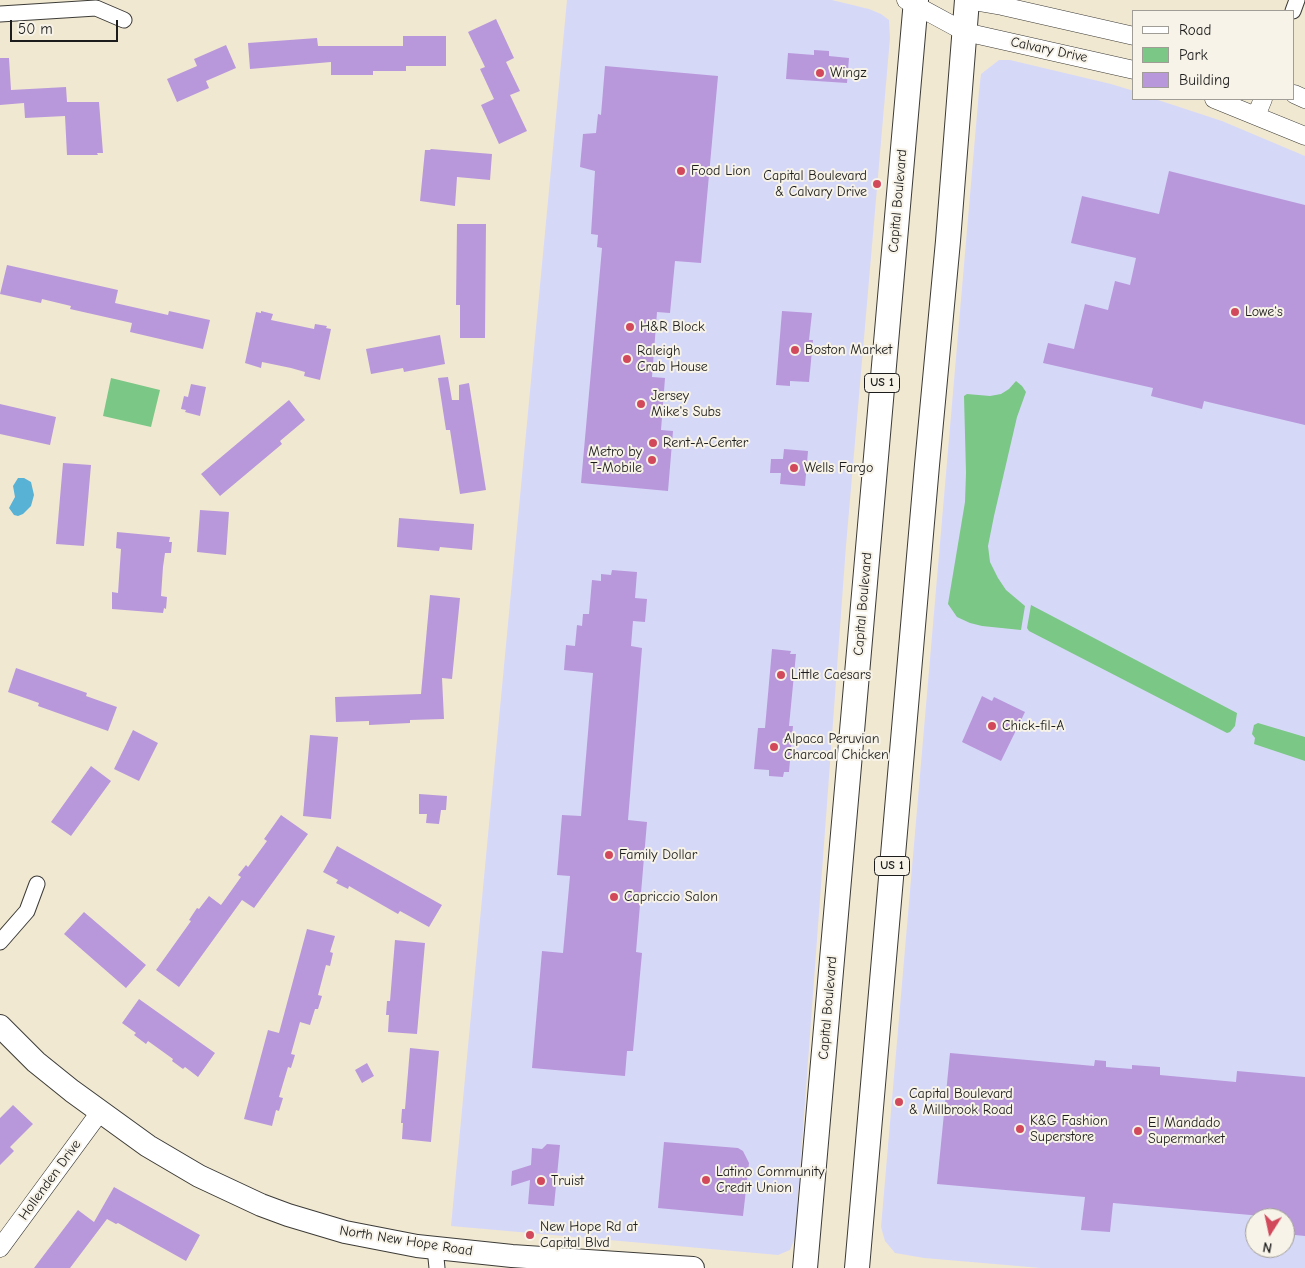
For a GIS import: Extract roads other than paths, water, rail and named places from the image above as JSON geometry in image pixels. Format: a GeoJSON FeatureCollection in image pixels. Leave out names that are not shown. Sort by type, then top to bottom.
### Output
{"type":"FeatureCollection","features":[{"type":"Feature","properties":{"kind":"highway","name":"US 1"},"geometry":{"type":"LineString","coordinates":[[858,1268],[967,0]]}},
{"type":"Feature","properties":{"kind":"highway","name":"Capital Boulevard"},"geometry":{"type":"LineString","coordinates":[[805,1268],[913,2]]}},
{"type":"Feature","properties":{"kind":"main road","name":"North New Hope Road"},"geometry":{"type":"LineString","coordinates":[[0,1026],[36,1062],[100,1112],[169,1159],[199,1176],[261,1204],[316,1225],[381,1240],[436,1258],[512,1256],[693,1268]]}},
{"type":"Feature","properties":{"kind":"street"},"geometry":{"type":"LineString","coordinates":[[967,0],[1002,6],[1132,36]]}},
{"type":"Feature","properties":{"kind":"street","name":"Calvary Drive"},"geometry":{"type":"LineString","coordinates":[[913,2],[965,32],[1132,70]]}},
{"type":"Feature","properties":{"kind":"street"},"geometry":{"type":"LineString","coordinates":[[0,14],[96,8],[124,20]]}},
{"type":"Feature","properties":{"kind":"street"},"geometry":{"type":"LineString","coordinates":[[1216,100],[1305,136]]}},
{"type":"Feature","properties":{"kind":"street"},"geometry":{"type":"LineString","coordinates":[[1256,116],[1263,100]]}},
{"type":"Feature","properties":{"kind":"street"},"geometry":{"type":"LineString","coordinates":[[0,942],[27,911],[37,884]]}},
{"type":"Feature","properties":{"kind":"street","name":"Hollenden Drive"},"geometry":{"type":"LineString","coordinates":[[0,1248],[100,1112]]}},
{"type":"Feature","properties":{"kind":"water"},"geometry":{"type":"Polygon","coordinates":[[[18,478],[24,478],[31,482],[34,495],[31,506],[18,516],[14,515],[9,508],[15,497],[13,486],[18,478]]]}},
{"type":"Feature","properties":{"kind":"place","name":"Wingz"},"geometry":{"type":"Point","coordinates":[820,73]}},
{"type":"Feature","properties":{"kind":"place","name":"Food Lion"},"geometry":{"type":"Point","coordinates":[681,171]}},
{"type":"Feature","properties":{"kind":"place","name":"Capital Boulevard & Calvary Drive"},"geometry":{"type":"Point","coordinates":[877,184]}},
{"type":"Feature","properties":{"kind":"place","name":"Lowe's"},"geometry":{"type":"Point","coordinates":[1235,312]}},
{"type":"Feature","properties":{"kind":"place","name":"H&R Block"},"geometry":{"type":"Point","coordinates":[630,327]}},
{"type":"Feature","properties":{"kind":"place","name":"Boston Market"},"geometry":{"type":"Point","coordinates":[795,350]}},
{"type":"Feature","properties":{"kind":"place","name":"Raleigh Crab House"},"geometry":{"type":"Point","coordinates":[627,359]}},
{"type":"Feature","properties":{"kind":"place","name":"Jersey Mike's Subs"},"geometry":{"type":"Point","coordinates":[641,404]}},
{"type":"Feature","properties":{"kind":"place","name":"Rent-A-Center"},"geometry":{"type":"Point","coordinates":[653,443]}},
{"type":"Feature","properties":{"kind":"place","name":"Metro by T-Mobile"},"geometry":{"type":"Point","coordinates":[652,460]}},
{"type":"Feature","properties":{"kind":"place","name":"Wells Fargo"},"geometry":{"type":"Point","coordinates":[794,468]}},
{"type":"Feature","properties":{"kind":"place","name":"Little Caesars"},"geometry":{"type":"Point","coordinates":[781,675]}},
{"type":"Feature","properties":{"kind":"place","name":"Chick-fil-A"},"geometry":{"type":"Point","coordinates":[992,726]}},
{"type":"Feature","properties":{"kind":"place","name":"Alpaca Peruvian Charcoal Chicken"},"geometry":{"type":"Point","coordinates":[774,747]}},
{"type":"Feature","properties":{"kind":"place","name":"Family Dollar"},"geometry":{"type":"Point","coordinates":[609,855]}},
{"type":"Feature","properties":{"kind":"place","name":"Capriccio Salon"},"geometry":{"type":"Point","coordinates":[614,897]}},
{"type":"Feature","properties":{"kind":"place","name":"Capital Boulevard & Millbrook Road"},"geometry":{"type":"Point","coordinates":[899,1102]}},
{"type":"Feature","properties":{"kind":"place","name":"K&G Fashion Superstore"},"geometry":{"type":"Point","coordinates":[1020,1129]}},
{"type":"Feature","properties":{"kind":"place","name":"El Mandado Supermarket"},"geometry":{"type":"Point","coordinates":[1138,1131]}},
{"type":"Feature","properties":{"kind":"place","name":"Latino Community Credit Union"},"geometry":{"type":"Point","coordinates":[706,1180]}},
{"type":"Feature","properties":{"kind":"place","name":"Truist"},"geometry":{"type":"Point","coordinates":[541,1181]}},
{"type":"Feature","properties":{"kind":"place","name":"New Hope Rd at Capital Blvd"},"geometry":{"type":"Point","coordinates":[530,1235]}}]}
